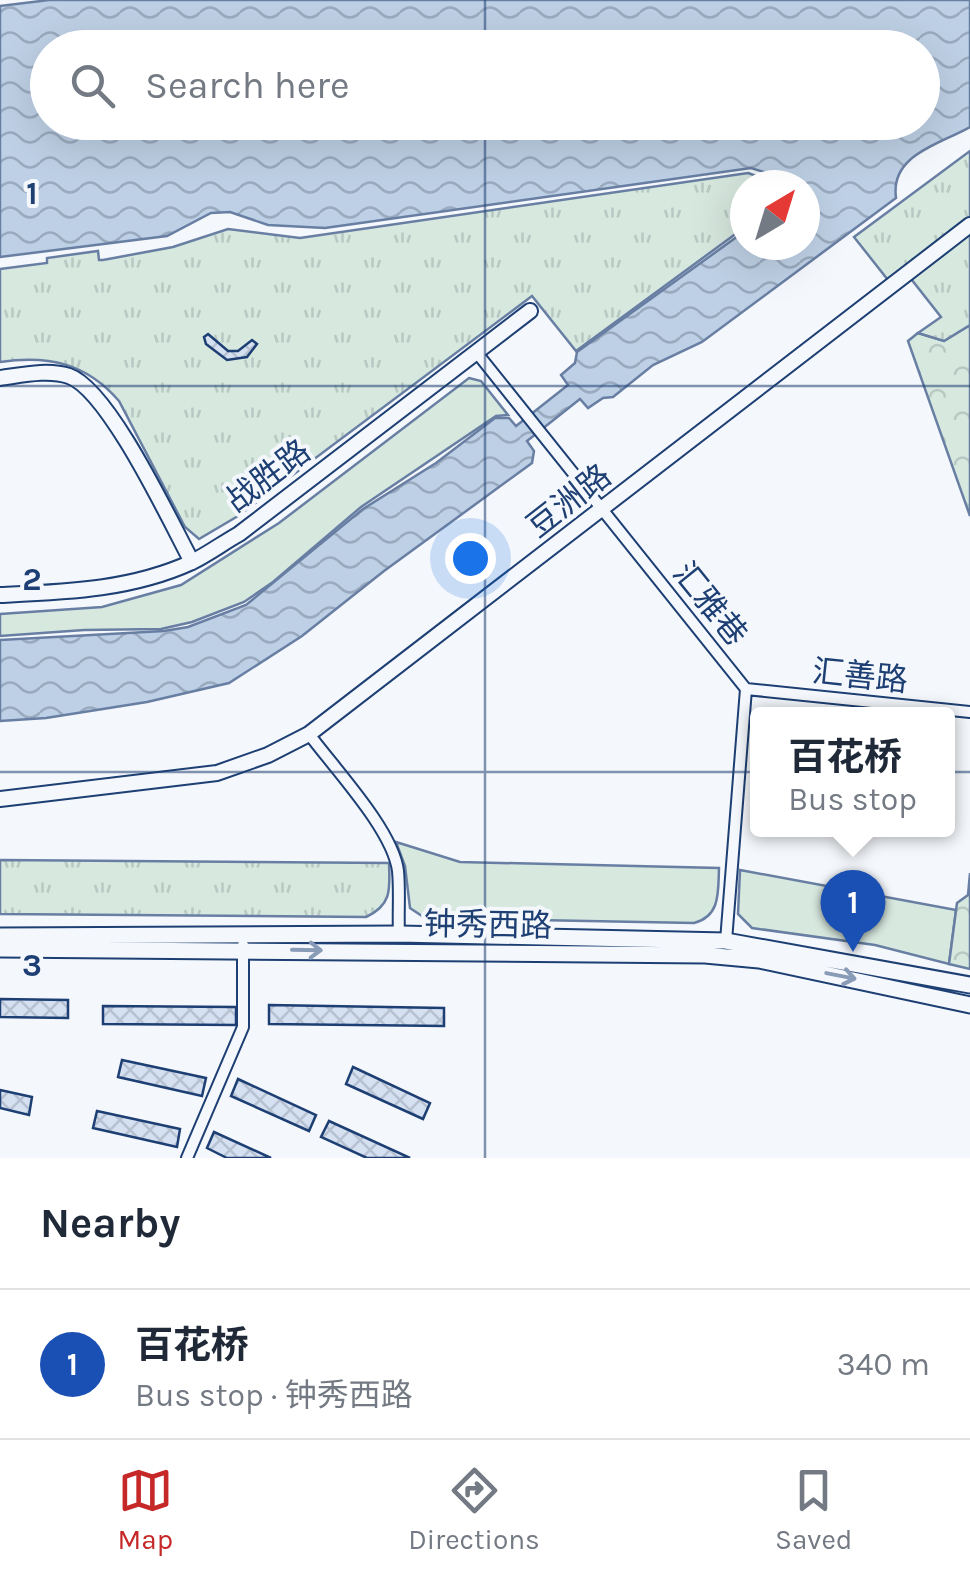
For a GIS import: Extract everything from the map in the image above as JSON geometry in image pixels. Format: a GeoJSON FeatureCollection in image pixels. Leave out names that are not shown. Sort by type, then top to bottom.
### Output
{"type":"FeatureCollection","features":[{"type":"Feature","properties":{"kind":"main road","name":"钟秀西路"},"geometry":{"type":"LineString","coordinates":[[0,948],[399,934],[726,941],[970,985]]}},
{"type":"Feature","properties":{"kind":"main road","name":"钟秀西路"},"geometry":{"type":"LineString","coordinates":[[0,936],[705,956],[759,960],[970,1005]]}},
{"type":"Feature","properties":{"kind":"street","name":"豆洲路"},"geometry":{"type":"LineString","coordinates":[[0,799],[217,773],[268,755],[309,734],[970,225]]}},
{"type":"Feature","properties":{"kind":"street","name":"战胜路"},"geometry":{"type":"LineString","coordinates":[[0,595],[82,592],[136,582],[192,562],[239,534],[530,311]]}},
{"type":"Feature","properties":{"kind":"street","name":"汇雅巷"},"geometry":{"type":"LineString","coordinates":[[477,353],[746,689],[726,941]]}},
{"type":"Feature","properties":{"kind":"street"},"geometry":{"type":"LineString","coordinates":[[0,378],[36,373],[70,376],[98,396],[192,562]]}},
{"type":"Feature","properties":{"kind":"street","name":"汇善路"},"geometry":{"type":"LineString","coordinates":[[746,689],[921,707]]}},
{"type":"Feature","properties":{"kind":"street"},"geometry":{"type":"LineString","coordinates":[[309,734],[392,850],[398,871],[399,934]]}},
{"type":"Feature","properties":{"kind":"street"},"geometry":{"type":"LineString","coordinates":[[187,1158],[243,1027],[243,942]]}},
{"type":"Feature","properties":{"kind":"green space"},"geometry":{"type":"Polygon","coordinates":[[[970,151],[970,325],[944,341],[918,333],[941,317],[904,270],[888,280],[854,237],[970,151]]]}},
{"type":"Feature","properties":{"kind":"green space"},"geometry":{"type":"Polygon","coordinates":[[[730,176],[730,238],[576,351],[532,296],[238,516],[199,539],[185,527],[119,401],[106,388],[80,370],[50,361],[0,362],[0,269],[98,251],[99,260],[103,260],[173,247],[228,229],[300,238],[730,176]]]}},
{"type":"Feature","properties":{"kind":"green space"},"geometry":{"type":"Polygon","coordinates":[[[970,325],[970,516],[908,341],[918,333],[944,341],[970,325]]]}},
{"type":"Feature","properties":{"kind":"green space"},"geometry":{"type":"Polygon","coordinates":[[[469,378],[481,381],[508,415],[496,416],[361,507],[244,602],[161,629],[0,636],[0,614],[102,607],[181,585],[279,523],[469,378]]]}},
{"type":"Feature","properties":{"kind":"green space"},"geometry":{"type":"Polygon","coordinates":[[[396,842],[460,862],[719,868],[718,894],[714,909],[694,923],[425,918],[410,908],[405,866],[396,842]]]}},
{"type":"Feature","properties":{"kind":"green space"},"geometry":{"type":"Polygon","coordinates":[[[0,860],[389,863],[389,888],[381,907],[366,917],[0,914],[0,860]]]}},
{"type":"Feature","properties":{"kind":"green space"},"geometry":{"type":"Polygon","coordinates":[[[740,870],[956,910],[949,964],[875,945],[752,928],[738,914],[740,870]]]}},
{"type":"Feature","properties":{"kind":"green space"},"geometry":{"type":"Polygon","coordinates":[[[970,873],[970,969],[949,964],[957,903],[968,895],[970,873]]]}},
{"type":"Feature","properties":{"kind":"water"},"geometry":{"type":"Polygon","coordinates":[[[49,0],[970,0],[970,127],[908,161],[896,183],[896,198],[820,254],[820,170],[751,168],[325,228],[268,225],[230,212],[211,213],[167,236],[0,257],[0,6],[49,0]]]}},
{"type":"Feature","properties":{"kind":"water"},"geometry":{"type":"Polygon","coordinates":[[[730,242],[730,260],[812,260],[702,342],[653,365],[613,397],[603,398],[588,408],[580,399],[527,441],[534,451],[532,463],[302,636],[229,683],[147,702],[0,721],[0,640],[164,631],[188,627],[246,605],[363,509],[436,463],[495,418],[509,418],[516,426],[568,385],[561,375],[575,363],[577,352],[730,242]]]}},
{"type":"Feature","properties":{"kind":"building"},"geometry":{"type":"Polygon","coordinates":[[[208,334],[228,351],[238,351],[252,340],[257,344],[247,357],[227,360],[206,344],[204,337],[208,334]]]}},
{"type":"Feature","properties":{"kind":"building"},"geometry":{"type":"Polygon","coordinates":[[[0,999],[68,1000],[68,1018],[0,1017],[0,999]]]}},
{"type":"Feature","properties":{"kind":"building"},"geometry":{"type":"Polygon","coordinates":[[[269,1005],[444,1008],[444,1026],[269,1024],[269,1005]]]}},
{"type":"Feature","properties":{"kind":"building"},"geometry":{"type":"Polygon","coordinates":[[[103,1006],[236,1007],[236,1025],[103,1024],[103,1006]]]}},
{"type":"Feature","properties":{"kind":"building"},"geometry":{"type":"Polygon","coordinates":[[[122,1060],[206,1078],[202,1096],[118,1077],[122,1060]]]}},
{"type":"Feature","properties":{"kind":"building"},"geometry":{"type":"Polygon","coordinates":[[[353,1067],[430,1103],[423,1119],[346,1084],[353,1067]]]}},
{"type":"Feature","properties":{"kind":"building"},"geometry":{"type":"Polygon","coordinates":[[[238,1079],[316,1115],[309,1131],[231,1096],[238,1079]]]}},
{"type":"Feature","properties":{"kind":"building"},"geometry":{"type":"Polygon","coordinates":[[[0,1090],[32,1097],[29,1115],[0,1108],[0,1090]]]}},
{"type":"Feature","properties":{"kind":"building"},"geometry":{"type":"Polygon","coordinates":[[[97,1111],[180,1129],[177,1147],[93,1128],[97,1111]]]}},
{"type":"Feature","properties":{"kind":"building"},"geometry":{"type":"Polygon","coordinates":[[[329,1121],[410,1158],[367,1158],[321,1137],[329,1121]]]}},
{"type":"Feature","properties":{"kind":"building"},"geometry":{"type":"Polygon","coordinates":[[[214,1132],[271,1158],[227,1158],[207,1148],[214,1132]]]}},
{"type":"Feature","properties":{"kind":"place","name":"百花桥"},"geometry":{"type":"Point","coordinates":[853,952]}}]}
